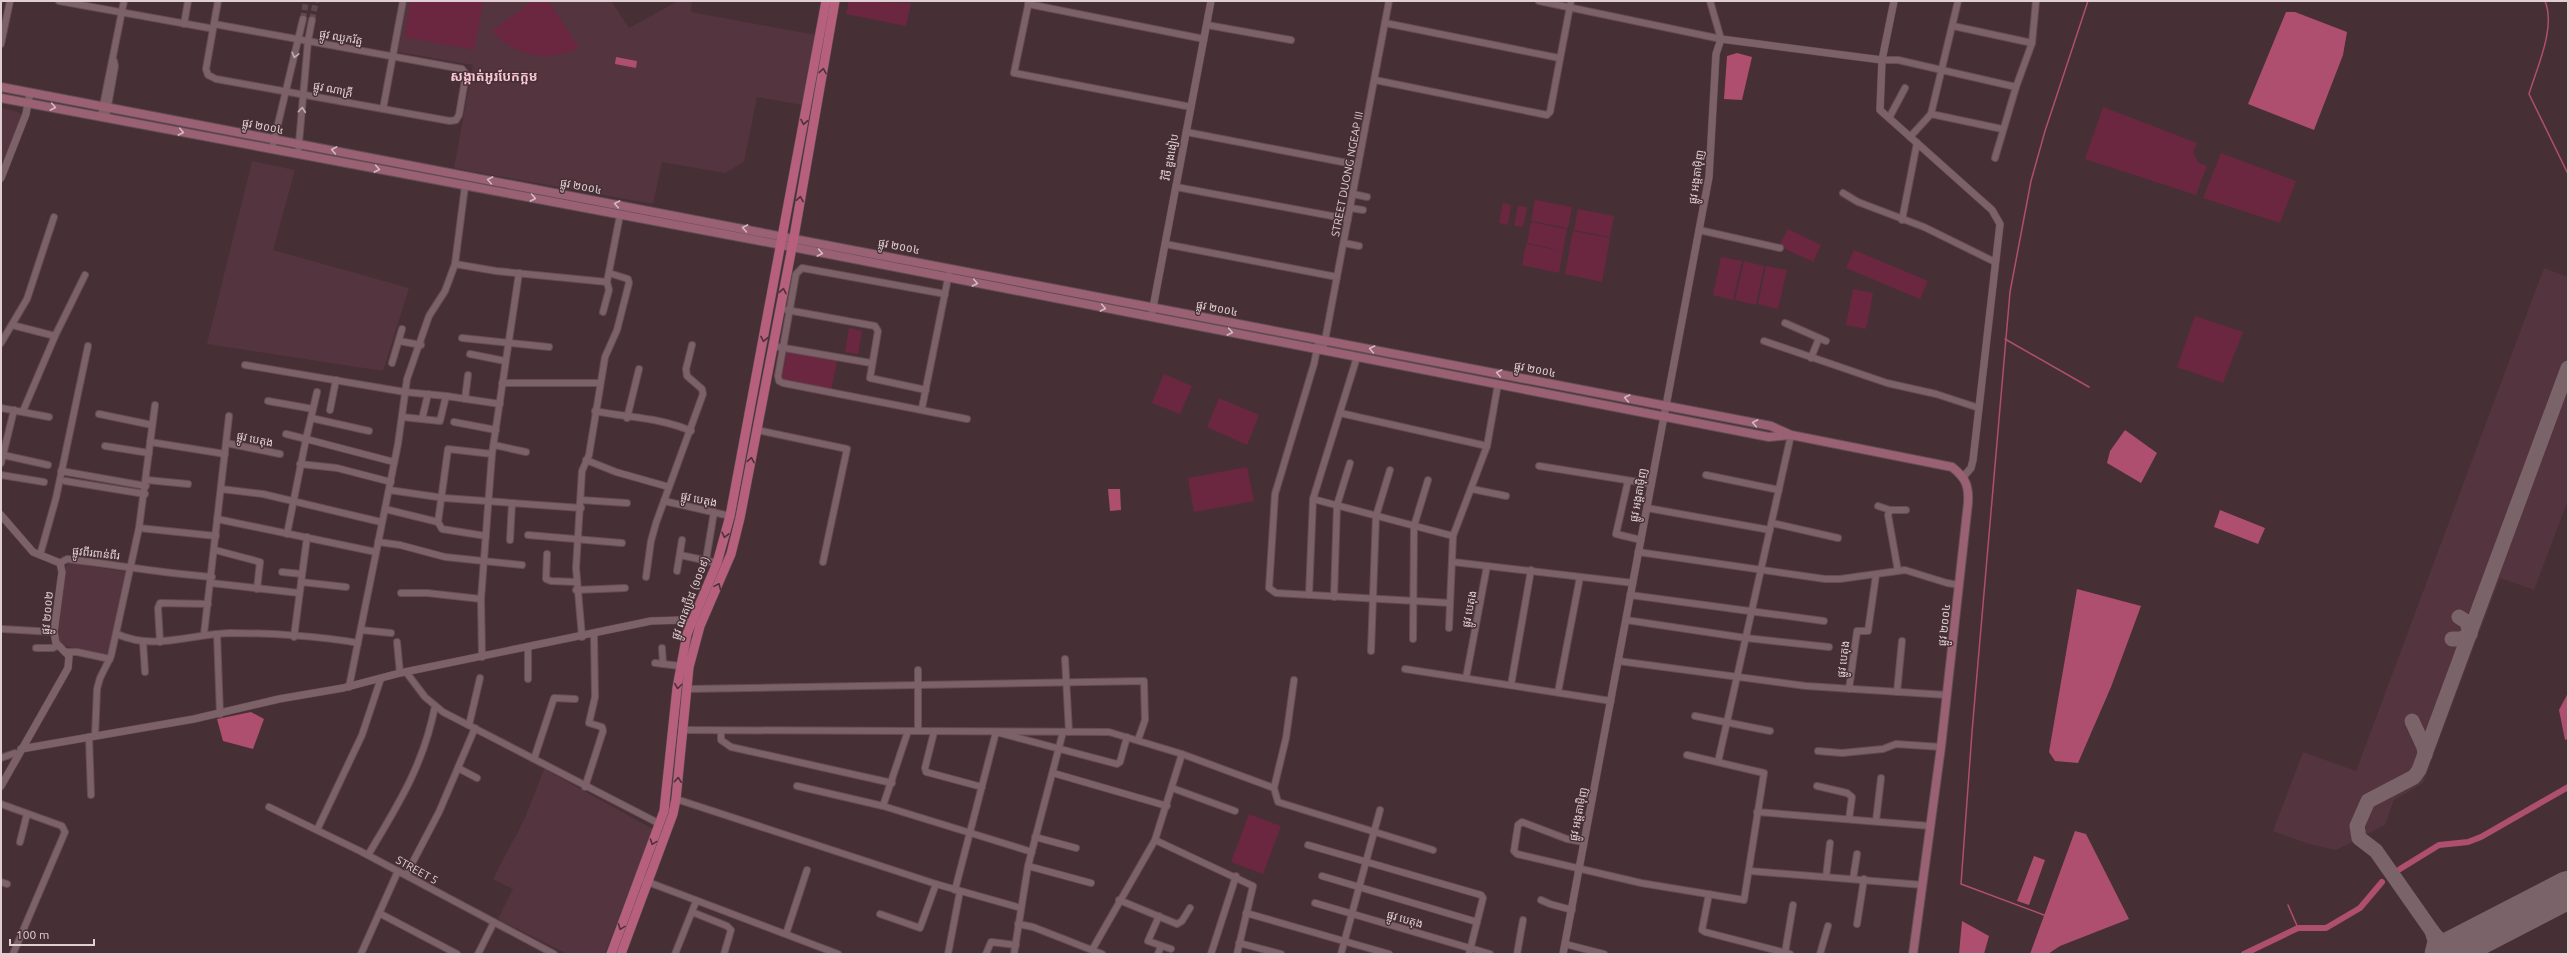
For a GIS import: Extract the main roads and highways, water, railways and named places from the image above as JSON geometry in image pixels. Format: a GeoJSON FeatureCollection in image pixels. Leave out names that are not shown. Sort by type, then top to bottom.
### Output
{"type":"FeatureCollection","features":[{"type":"Feature","properties":{"kind":"main road","name":"ផ្លូវ ណតប្រ៊ីដ (១០១៩)"},"geometry":{"type":"LineString","coordinates":[[621,954],[644,880],[667,797],[680,666],[691,622],[717,563],[730,516],[784,235],[826,1]]}},
{"type":"Feature","properties":{"kind":"main road","name":"ផ្លូវ ណតប្រ៊ីដ (១០១៩)"},"geometry":{"type":"LineString","coordinates":[[611,954],[644,880],[676,799],[686,689],[691,660],[700,626],[734,543],[794,237],[835,1]]}},
{"type":"Feature","properties":{"kind":"main road","name":"ផ្លូវ ២០០៤"},"geometry":{"type":"LineString","coordinates":[[1,87],[784,235],[1771,426],[1791,435],[1948,465],[1964,476],[1968,486],[1968,503],[1941,747],[1913,954]]}},
{"type":"Feature","properties":{"kind":"main road","name":"ផ្លូវ ២០០៤"},"geometry":{"type":"LineString","coordinates":[[1,98],[782,245],[1769,437],[1791,435]]}},
{"type":"Feature","properties":{"kind":"main road"},"geometry":{"type":"LineString","coordinates":[[347,163],[348,153]]}},
{"type":"Feature","properties":{"kind":"main road"},"geometry":{"type":"LineString","coordinates":[[400,173],[401,163]]}},
{"type":"Feature","properties":{"kind":"waterway"},"geometry":{"type":"LineString","coordinates":[[2044,915],[1961,884],[1972,732],[2010,292],[2031,181],[2045,131],[2088,1]]}},
{"type":"Feature","properties":{"kind":"waterway"},"geometry":{"type":"LineString","coordinates":[[2545,1],[2548,12],[2547,35],[2529,94],[2568,174]]}},
{"type":"Feature","properties":{"kind":"waterway"},"geometry":{"type":"LineString","coordinates":[[2005,339],[2089,387]]}},
{"type":"Feature","properties":{"kind":"waterway"},"geometry":{"type":"LineString","coordinates":[[2400,869],[2439,845],[2468,842],[2481,837],[2568,787]]}},
{"type":"Feature","properties":{"kind":"waterway"},"geometry":{"type":"LineString","coordinates":[[2244,954],[2298,928],[2326,928],[2360,908],[2382,882]]}},
{"type":"Feature","properties":{"kind":"waterway"},"geometry":{"type":"LineString","coordinates":[[2288,905],[2298,928]]}},
{"type":"Feature","properties":{"kind":"tunnel"},"geometry":{"type":"LineString","coordinates":[[303,19],[306,1]]}},
{"type":"Feature","properties":{"kind":"tunnel"},"geometry":{"type":"LineString","coordinates":[[312,20],[316,1]]}},
{"type":"Feature","properties":{"kind":"district","name":"សង្កាត់អូរបែកក្អម"},"geometry":{"type":"Point","coordinates":[494,76]}}]}
